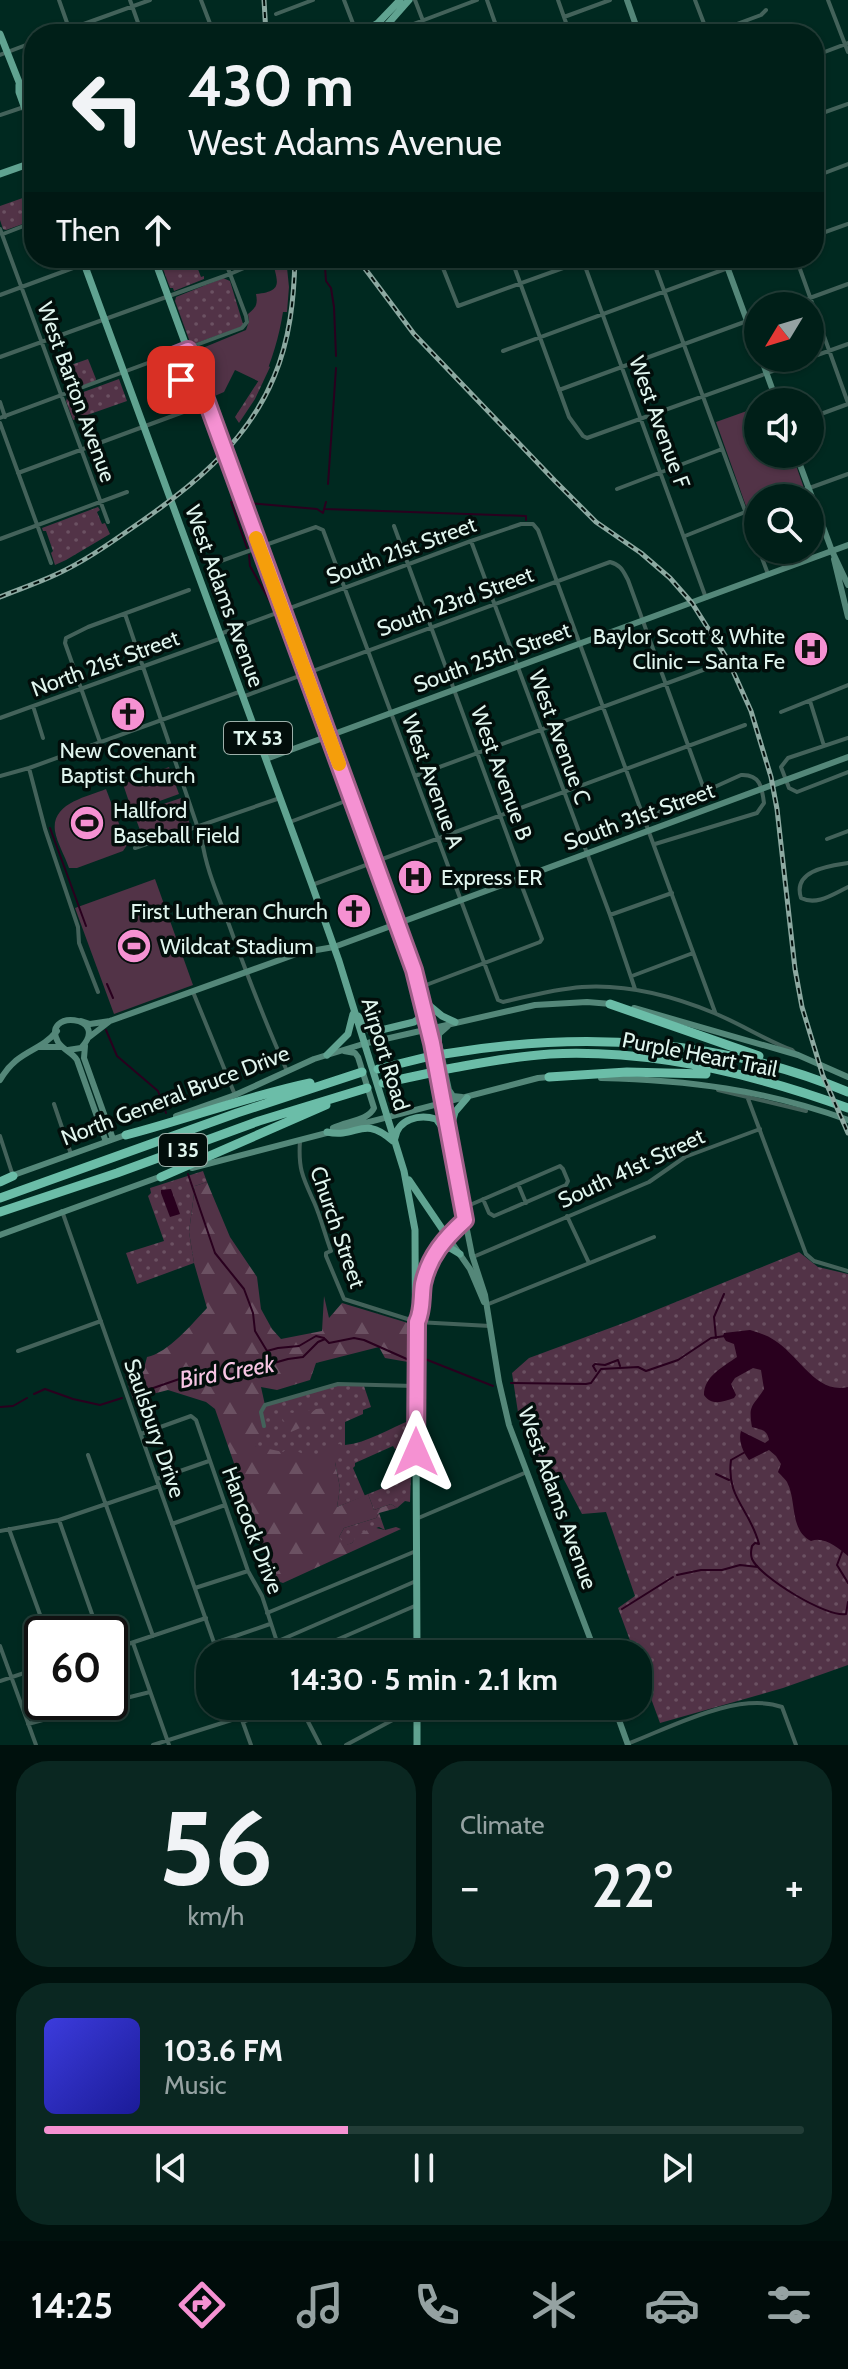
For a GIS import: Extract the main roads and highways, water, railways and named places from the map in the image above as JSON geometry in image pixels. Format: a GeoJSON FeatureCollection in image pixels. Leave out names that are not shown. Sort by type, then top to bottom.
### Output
{"type":"FeatureCollection","features":[{"type":"Feature","properties":{"kind":"highway"},"geometry":{"type":"LineString","coordinates":[[610,1004],[810,1076]]}},
{"type":"Feature","properties":{"kind":"highway","name":"Purple Heart Trail"},"geometry":{"type":"LineString","coordinates":[[444,1054],[555,1041],[664,1044],[762,1062],[810,1076],[848,1092]]}},
{"type":"Feature","properties":{"kind":"highway","name":"Purple Heart Trail"},"geometry":{"type":"LineString","coordinates":[[447,1069],[527,1056],[589,1054],[665,1061],[737,1075],[848,1108]]}},
{"type":"Feature","properties":{"kind":"highway"},"geometry":{"type":"LineString","coordinates":[[378,1069],[427,1057]]}},
{"type":"Feature","properties":{"kind":"highway"},"geometry":{"type":"LineString","coordinates":[[126,1135],[362,1066]]}},
{"type":"Feature","properties":{"kind":"highway","name":"I 35"},"geometry":{"type":"LineString","coordinates":[[0,1198],[362,1066]]}},
{"type":"Feature","properties":{"kind":"highway"},"geometry":{"type":"LineString","coordinates":[[549,1077],[627,1072],[737,1075]]}},
{"type":"Feature","properties":{"kind":"highway","name":"I 35"},"geometry":{"type":"LineString","coordinates":[[0,1212],[131,1169],[259,1121],[352,1091],[375,1090],[430,1073]]}},
{"type":"Feature","properties":{"kind":"highway"},"geometry":{"type":"LineString","coordinates":[[161,1177],[352,1091]]}},
{"type":"Feature","properties":{"kind":"highway"},"geometry":{"type":"LineString","coordinates":[[0,1181],[13,1176]]}},
{"type":"Feature","properties":{"kind":"main road"},"geometry":{"type":"LineString","coordinates":[[376,24],[400,0]]}},
{"type":"Feature","properties":{"kind":"main road"},"geometry":{"type":"LineString","coordinates":[[389,24],[412,0]]}},
{"type":"Feature","properties":{"kind":"main road"},"geometry":{"type":"LineString","coordinates":[[627,0],[635,24]]}},
{"type":"Feature","properties":{"kind":"main road"},"geometry":{"type":"LineString","coordinates":[[0,34],[3,54],[24,91]]}},
{"type":"Feature","properties":{"kind":"main road"},"geometry":{"type":"LineString","coordinates":[[19,83],[24,107]]}},
{"type":"Feature","properties":{"kind":"main road"},"geometry":{"type":"LineString","coordinates":[[0,174],[24,166]]}},
{"type":"Feature","properties":{"kind":"main road","name":"West Adams Avenue"},"geometry":{"type":"LineString","coordinates":[[86,268],[334,947]]}},
{"type":"Feature","properties":{"kind":"main road","name":"TX 53"},"geometry":{"type":"LineString","coordinates":[[157,268],[423,1000],[428,1028],[435,1043],[444,1090],[443,1104]]}},
{"type":"Feature","properties":{"kind":"main road"},"geometry":{"type":"LineString","coordinates":[[728,268],[744,313]]}},
{"type":"Feature","properties":{"kind":"main road"},"geometry":{"type":"LineString","coordinates":[[801,468],[848,585]]}},
{"type":"Feature","properties":{"kind":"main road","name":"South 25th Street"},"geometry":{"type":"LineString","coordinates":[[266,759],[848,545]]}},
{"type":"Feature","properties":{"kind":"main road"},"geometry":{"type":"LineString","coordinates":[[832,551],[848,616]]}},
{"type":"Feature","properties":{"kind":"main road","name":"South 31st Street"},"geometry":{"type":"LineString","coordinates":[[110,1021],[299,953],[334,947],[397,925],[848,757]]}},
{"type":"Feature","properties":{"kind":"main road","name":"Airport Road"},"geometry":{"type":"LineString","coordinates":[[334,947],[363,1044],[362,1066],[387,1118],[404,1171],[415,1230],[414,1315],[417,1322]]}},
{"type":"Feature","properties":{"kind":"main road"},"geometry":{"type":"LineString","coordinates":[[354,1011],[369,1030],[377,1031],[414,1022],[421,1013],[423,1000]]}},
{"type":"Feature","properties":{"kind":"main road"},"geometry":{"type":"LineString","coordinates":[[423,1000],[455,1022],[439,1034],[435,1043]]}},
{"type":"Feature","properties":{"kind":"main road","name":"North General Bruce Drive"},"geometry":{"type":"LineString","coordinates":[[13,1176],[235,1095],[342,1050],[535,1005],[587,1002],[661,1015],[798,1055],[848,1077]]}},
{"type":"Feature","properties":{"kind":"main road"},"geometry":{"type":"LineString","coordinates":[[327,1055],[348,1034],[354,1011]]}},
{"type":"Feature","properties":{"kind":"main road"},"geometry":{"type":"LineString","coordinates":[[0,1080],[11,1063],[38,1047],[65,1020],[90,1024],[110,1021]]}},
{"type":"Feature","properties":{"kind":"main road"},"geometry":{"type":"LineString","coordinates":[[81,1021],[87,1030],[84,1058],[110,1140]]}},
{"type":"Feature","properties":{"kind":"main road"},"geometry":{"type":"LineString","coordinates":[[38,1047],[76,1050],[91,1034],[110,1021]]}},
{"type":"Feature","properties":{"kind":"main road"},"geometry":{"type":"LineString","coordinates":[[57,1031],[57,1039],[77,1060],[110,1140]]}},
{"type":"Feature","properties":{"kind":"main road"},"geometry":{"type":"LineString","coordinates":[[342,1050],[355,1053],[362,1066]]}},
{"type":"Feature","properties":{"kind":"main road"},"geometry":{"type":"LineString","coordinates":[[0,1235],[161,1177],[538,1078],[640,1078],[710,1084],[759,1093],[848,1120]]}},
{"type":"Feature","properties":{"kind":"main road"},"geometry":{"type":"LineString","coordinates":[[327,1132],[371,1114],[375,1090]]}},
{"type":"Feature","properties":{"kind":"main road"},"geometry":{"type":"LineString","coordinates":[[444,1090],[453,1096],[467,1098]]}},
{"type":"Feature","properties":{"kind":"main road"},"geometry":{"type":"LineString","coordinates":[[448,1136],[455,1112],[467,1098]]}},
{"type":"Feature","properties":{"kind":"main road","name":"West Adams Avenue"},"geometry":{"type":"LineString","coordinates":[[443,1104],[473,1257],[484,1287],[509,1425],[591,1640]]}},
{"type":"Feature","properties":{"kind":"main road"},"geometry":{"type":"LineString","coordinates":[[395,1143],[396,1129],[419,1117],[436,1119],[448,1136]]}},
{"type":"Feature","properties":{"kind":"main road"},"geometry":{"type":"LineString","coordinates":[[327,1132],[338,1135],[369,1127],[379,1130],[395,1143]]}},
{"type":"Feature","properties":{"kind":"main road","name":"Airport Road"},"geometry":{"type":"LineString","coordinates":[[404,1171],[447,1236]]}},
{"type":"Feature","properties":{"kind":"main road","name":"Airport Road"},"geometry":{"type":"LineString","coordinates":[[417,1640],[417,1322],[424,1282],[435,1253],[447,1236],[465,1220]]}},
{"type":"Feature","properties":{"kind":"main road","name":"West Adams Avenue"},"geometry":{"type":"LineString","coordinates":[[447,1236],[470,1269],[486,1306]]}},
{"type":"Feature","properties":{"kind":"main road"},"geometry":{"type":"LineString","coordinates":[[435,1253],[447,1248],[460,1254]]}},
{"type":"Feature","properties":{"kind":"main road"},"geometry":{"type":"LineString","coordinates":[[417,1720],[417,1745]]}},
{"type":"Feature","properties":{"kind":"main road"},"geometry":{"type":"LineString","coordinates":[[619,1720],[627,1745]]}},
{"type":"Feature","properties":{"kind":"waterway"},"geometry":{"type":"LineString","coordinates":[[325,268],[334,307],[336,356]]}},
{"type":"Feature","properties":{"kind":"waterway"},"geometry":{"type":"LineString","coordinates":[[328,484],[336,368]]}},
{"type":"Feature","properties":{"kind":"waterway"},"geometry":{"type":"LineString","coordinates":[[241,502],[231,502],[247,548]]}},
{"type":"Feature","properties":{"kind":"waterway"},"geometry":{"type":"LineString","coordinates":[[247,503],[317,509],[323,513],[326,502]]}},
{"type":"Feature","properties":{"kind":"waterway"},"geometry":{"type":"LineString","coordinates":[[325,509],[526,516],[526,520]]}},
{"type":"Feature","properties":{"kind":"waterway"},"geometry":{"type":"LineString","coordinates":[[249,555],[250,566],[272,605]]}},
{"type":"Feature","properties":{"kind":"waterway"},"geometry":{"type":"LineString","coordinates":[[50,828],[86,926]]}},
{"type":"Feature","properties":{"kind":"waterway"},"geometry":{"type":"LineString","coordinates":[[107,984],[113,998]]}},
{"type":"Feature","properties":{"kind":"waterway"},"geometry":{"type":"LineString","coordinates":[[106,1030],[117,1056],[158,1091],[166,1113]]}},
{"type":"Feature","properties":{"kind":"waterway"},"geometry":{"type":"LineString","coordinates":[[188,1174],[215,1253],[244,1289],[253,1313],[255,1331],[267,1351],[299,1346],[316,1336],[324,1338]]}},
{"type":"Feature","properties":{"kind":"waterway"},"geometry":{"type":"LineString","coordinates":[[716,1338],[714,1317],[724,1294]]}},
{"type":"Feature","properties":{"kind":"waterway","name":"Bird Creek"},"geometry":{"type":"LineString","coordinates":[[511,1383],[586,1384],[591,1383],[601,1369],[638,1367],[646,1371],[678,1360],[711,1338],[725,1336]]}},
{"type":"Feature","properties":{"kind":"waterway","name":"Bird Creek"},"geometry":{"type":"LineString","coordinates":[[133,1395],[188,1376],[207,1372],[235,1374],[303,1357],[325,1339],[329,1343],[354,1338],[364,1340],[409,1360]]}},
{"type":"Feature","properties":{"kind":"waterway","name":"Bird Creek"},"geometry":{"type":"LineString","coordinates":[[425,1359],[493,1386]]}},
{"type":"Feature","properties":{"kind":"waterway"},"geometry":{"type":"LineString","coordinates":[[596,1371],[595,1364],[605,1365],[618,1360],[620,1366]]}},
{"type":"Feature","properties":{"kind":"waterway","name":"Bird Creek"},"geometry":{"type":"LineString","coordinates":[[34,1394],[45,1389],[100,1405],[122,1398]]}},
{"type":"Feature","properties":{"kind":"waterway","name":"Bird Creek"},"geometry":{"type":"LineString","coordinates":[[0,1407],[13,1406],[27,1398]]}},
{"type":"Feature","properties":{"kind":"waterway"},"geometry":{"type":"LineString","coordinates":[[747,1451],[731,1460],[730,1473],[735,1494],[759,1544],[752,1546],[752,1559],[767,1576],[824,1610],[846,1614],[848,1602]]}},
{"type":"Feature","properties":{"kind":"waterway"},"geometry":{"type":"LineString","coordinates":[[716,1474],[729,1480]]}},
{"type":"Feature","properties":{"kind":"waterway"},"geometry":{"type":"LineString","coordinates":[[842,1552],[837,1565],[848,1583]]}},
{"type":"Feature","properties":{"kind":"waterway"},"geometry":{"type":"LineString","coordinates":[[677,1575],[740,1565],[758,1567]]}},
{"type":"Feature","properties":{"kind":"waterway"},"geometry":{"type":"LineString","coordinates":[[622,1609],[673,1577]]}},
{"type":"Feature","properties":{"kind":"railway"},"geometry":{"type":"LineString","coordinates":[[264,0],[265,24]]}},
{"type":"Feature","properties":{"kind":"railway"},"geometry":{"type":"LineString","coordinates":[[0,597],[57,574],[103,548],[173,499],[231,445],[248,424],[274,377],[290,319],[295,268]]}},
{"type":"Feature","properties":{"kind":"railway"},"geometry":{"type":"LineString","coordinates":[[364,268],[414,334],[555,481],[596,522],[641,553],[670,578],[692,603],[728,660],[751,711],[771,777],[802,1007],[823,1076],[848,1133]]}},
{"type":"Feature","properties":{"kind":"place","name":"Baylor Scott & White Clinic – Santa Fe"},"geometry":{"type":"Point","coordinates":[811,649]}},
{"type":"Feature","properties":{"kind":"place","name":"New Covenant Baptist Church"},"geometry":{"type":"Point","coordinates":[128,714]}},
{"type":"Feature","properties":{"kind":"place","name":"Hallford Baseball Field"},"geometry":{"type":"Point","coordinates":[87,823]}},
{"type":"Feature","properties":{"kind":"place","name":"Express ER"},"geometry":{"type":"Point","coordinates":[415,877]}},
{"type":"Feature","properties":{"kind":"place","name":"First Lutheran Church"},"geometry":{"type":"Point","coordinates":[354,911]}},
{"type":"Feature","properties":{"kind":"place","name":"Wildcat Stadium"},"geometry":{"type":"Point","coordinates":[134,946]}}]}
